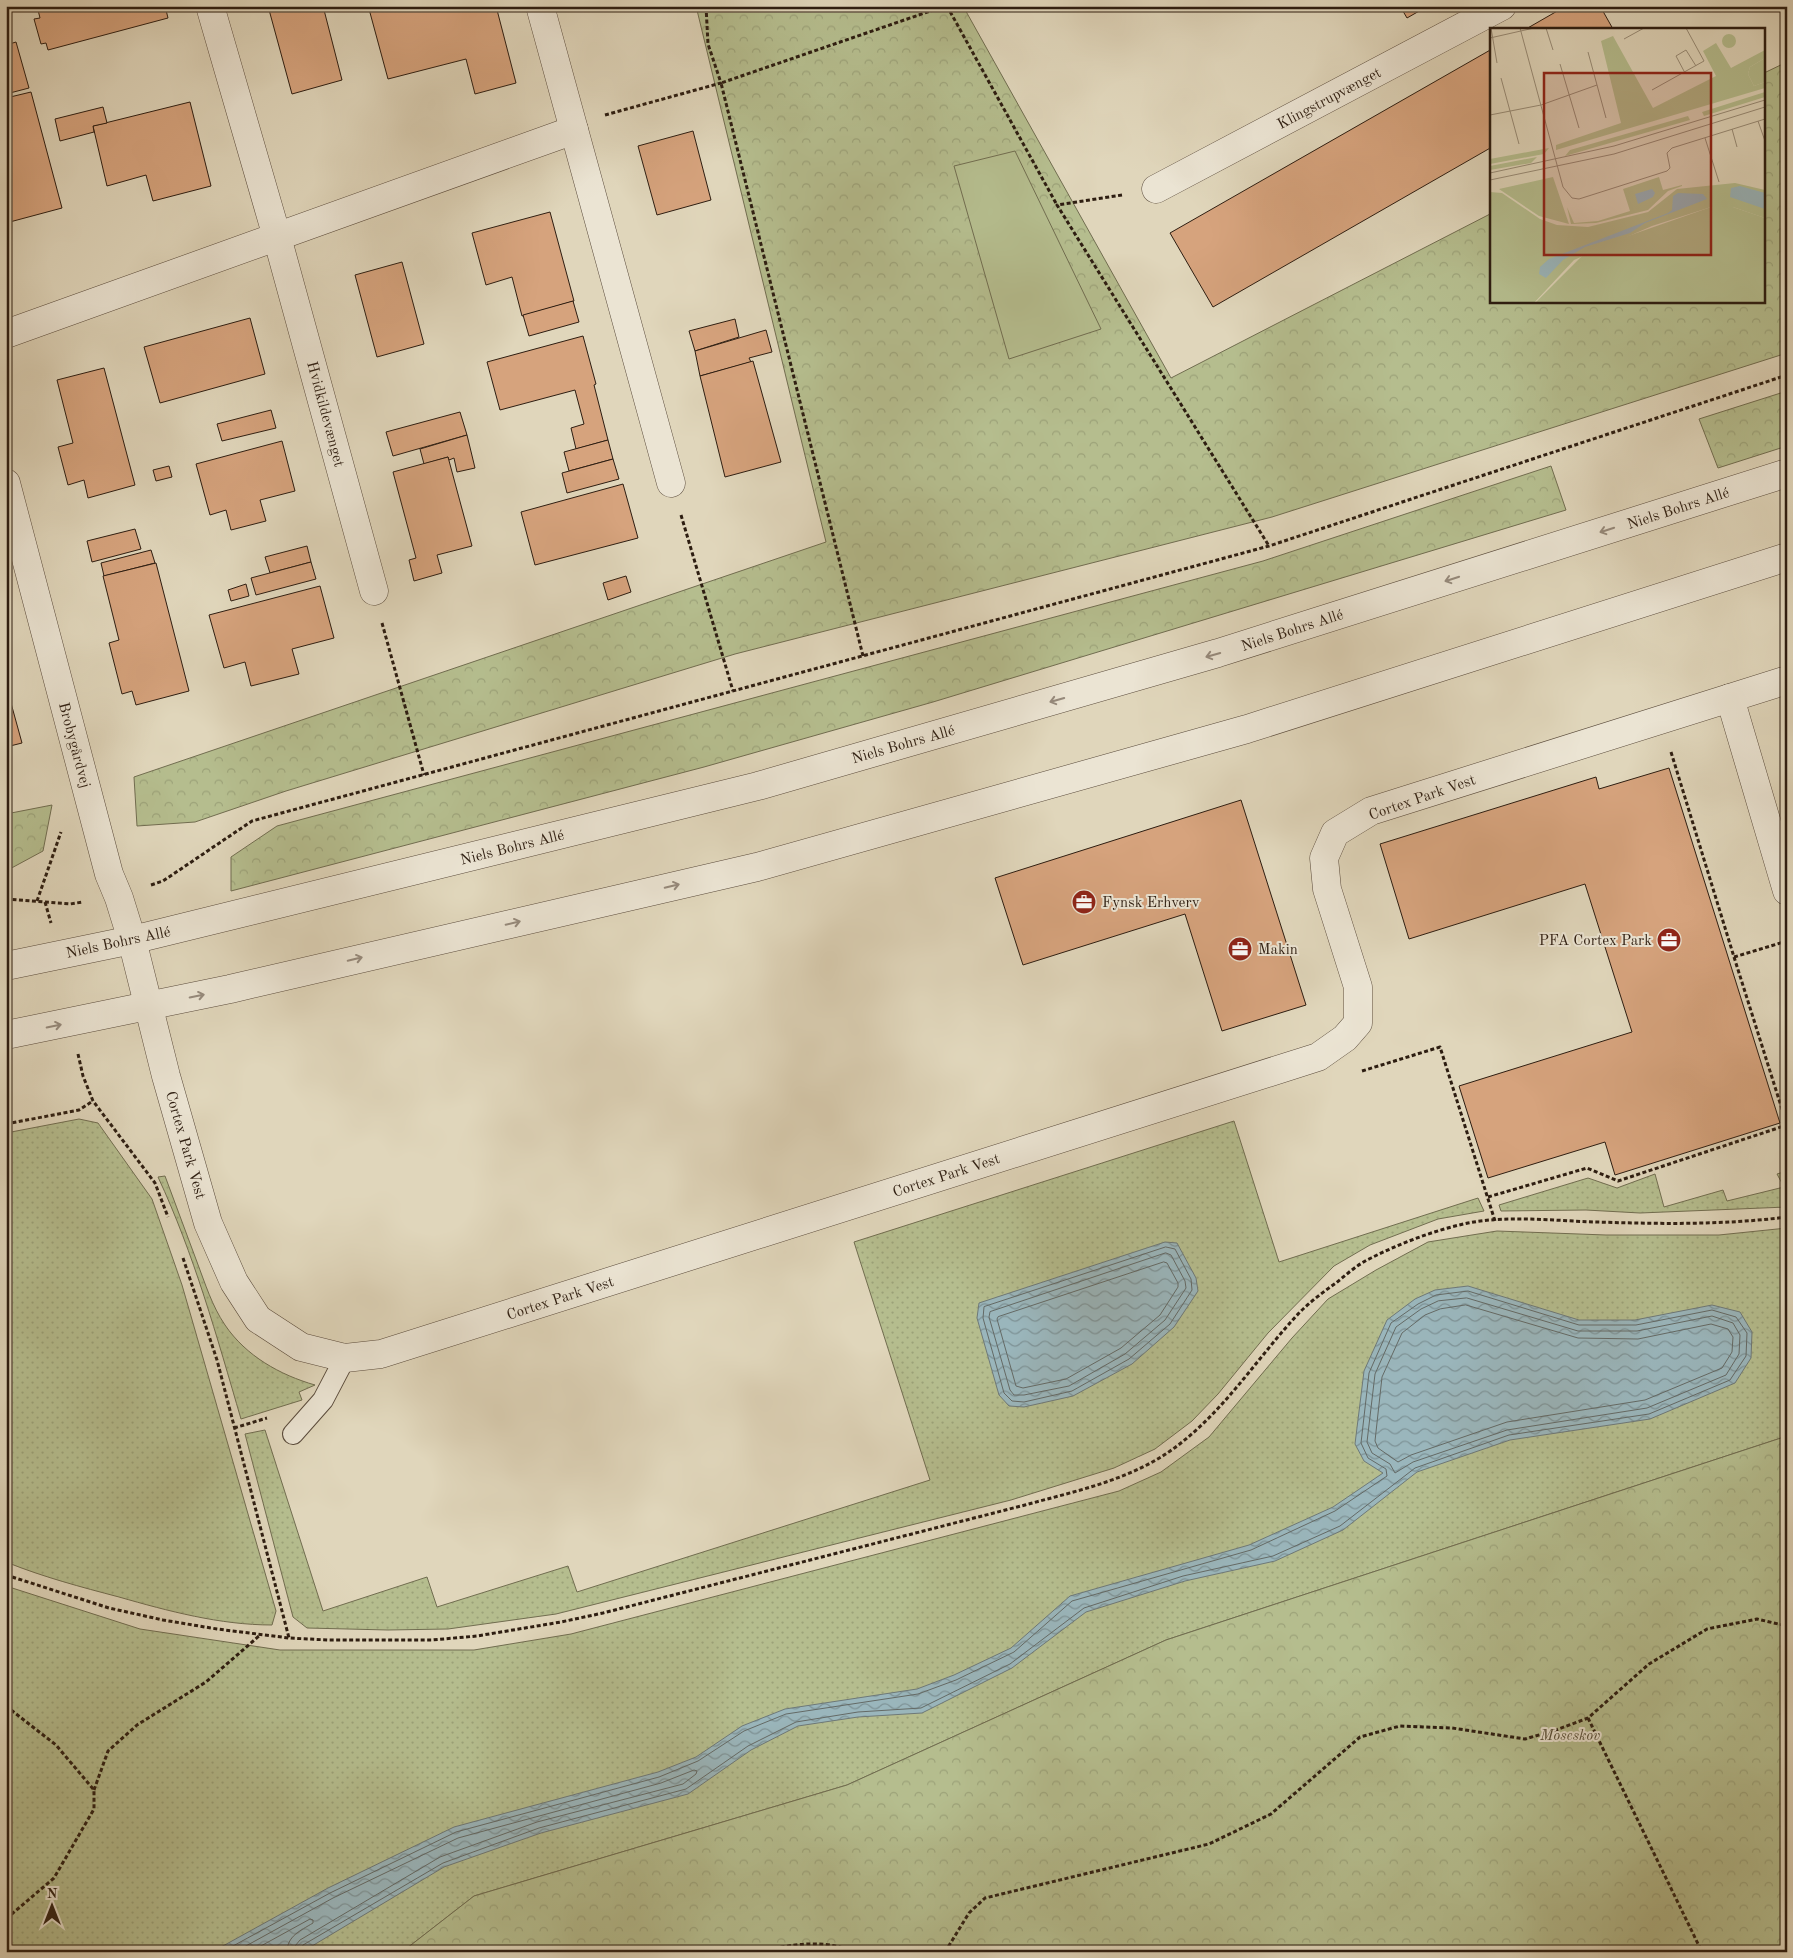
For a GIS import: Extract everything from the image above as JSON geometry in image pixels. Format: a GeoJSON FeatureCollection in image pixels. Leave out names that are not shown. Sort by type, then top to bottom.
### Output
{"type":"FeatureCollection","features":[{"type":"Feature","properties":{"kind":"street","name":"Hvidkildevænget"},"geometry":{"type":"LineString","coordinates":[[210,6],[277,237],[374,591]]}},
{"type":"Feature","properties":{"kind":"street"},"geometry":{"type":"LineString","coordinates":[[540,6],[671,483]]}},
{"type":"Feature","properties":{"kind":"street","name":"Klingstrupvænget"},"geometry":{"type":"LineString","coordinates":[[1156,190],[1502,6]]}},
{"type":"Feature","properties":{"kind":"street"},"geometry":{"type":"LineString","coordinates":[[6,334],[574,130]]}},
{"type":"Feature","properties":{"kind":"street","name":"Niels Bohrs Allé"},"geometry":{"type":"LineString","coordinates":[[6,966],[132,940],[758,786],[1228,650],[1787,474]]}},
{"type":"Feature","properties":{"kind":"street","name":"Brobygårdvej"},"geometry":{"type":"LineString","coordinates":[[6,483],[109,874],[119,898],[132,940],[149,1006]]}},
{"type":"Feature","properties":{"kind":"street"},"geometry":{"type":"LineString","coordinates":[[6,1035],[230,989],[757,867],[1247,729],[1787,557]]}},
{"type":"Feature","properties":{"kind":"street","name":"Cortex Park Vest"},"geometry":{"type":"LineString","coordinates":[[149,1006],[166,1076],[208,1222],[234,1282],[258,1319],[301,1347],[345,1358],[381,1354],[1318,1057],[1344,1038],[1358,1023],[1358,987],[1327,889],[1324,858],[1335,833],[1371,811],[1787,680]]}},
{"type":"Feature","properties":{"kind":"street"},"geometry":{"type":"LineString","coordinates":[[1730,698],[1787,891]]}},
{"type":"Feature","properties":{"kind":"lane"},"geometry":{"type":"LineString","coordinates":[[294,1434],[323,1400],[345,1358]]}},
{"type":"Feature","properties":{"kind":"path"},"geometry":{"type":"LineString","coordinates":[[706,6],[708,44],[721,82],[863,656]]}},
{"type":"Feature","properties":{"kind":"path"},"geometry":{"type":"LineString","coordinates":[[574,130],[606,115],[721,82],[946,6],[1057,205],[1269,546]]}},
{"type":"Feature","properties":{"kind":"path"},"geometry":{"type":"LineString","coordinates":[[1057,205],[1129,193]]}},
{"type":"Feature","properties":{"kind":"path"},"geometry":{"type":"LineString","coordinates":[[6,899],[70,904],[119,898],[163,881],[252,821],[1269,546],[1787,375]]}},
{"type":"Feature","properties":{"kind":"path"},"geometry":{"type":"LineString","coordinates":[[671,483],[734,691]]}},
{"type":"Feature","properties":{"kind":"path"},"geometry":{"type":"LineString","coordinates":[[374,591],[424,774]]}},
{"type":"Feature","properties":{"kind":"path"},"geometry":{"type":"LineString","coordinates":[[1488,1197],[1587,1168],[1618,1181],[1787,1125],[1661,720]]}},
{"type":"Feature","properties":{"kind":"path"},"geometry":{"type":"LineString","coordinates":[[36,901],[64,825]]}},
{"type":"Feature","properties":{"kind":"path"},"geometry":{"type":"LineString","coordinates":[[1734,957],[1787,941]]}},
{"type":"Feature","properties":{"kind":"path"},"geometry":{"type":"LineString","coordinates":[[1358,1072],[1440,1047],[1495,1220]]}},
{"type":"Feature","properties":{"kind":"path"},"geometry":{"type":"LineString","coordinates":[[6,1124],[80,1110],[93,1100],[155,1183],[169,1220]]}},
{"type":"Feature","properties":{"kind":"path"},"geometry":{"type":"LineString","coordinates":[[6,1575],[109,1608],[163,1620],[289,1638],[432,1640],[476,1636],[561,1622],[1025,1505],[1120,1477],[1159,1459],[1192,1434],[1212,1415],[1301,1311],[1358,1265],[1392,1248],[1439,1230],[1469,1223],[1495,1220],[1525,1219],[1666,1224],[1749,1221],[1787,1217]]}},
{"type":"Feature","properties":{"kind":"path"},"geometry":{"type":"LineString","coordinates":[[182,1256],[216,1360],[289,1638]]}},
{"type":"Feature","properties":{"kind":"path"},"geometry":{"type":"LineString","coordinates":[[945,1952],[969,1913],[985,1898],[1209,1844],[1271,1814],[1360,1737],[1400,1726],[1452,1728],[1525,1739],[1588,1718],[1649,1664],[1707,1629],[1756,1619],[1787,1626]]}},
{"type":"Feature","properties":{"kind":"path"},"geometry":{"type":"LineString","coordinates":[[6,1919],[54,1878],[94,1809],[94,1790],[108,1750],[137,1725],[206,1682],[260,1635]]}},
{"type":"Feature","properties":{"kind":"path"},"geometry":{"type":"LineString","coordinates":[[6,1706],[56,1745],[94,1790]]}},
{"type":"Feature","properties":{"kind":"path"},"geometry":{"type":"LineString","coordinates":[[1588,1718],[1702,1952]]}},
{"type":"Feature","properties":{"kind":"path"},"geometry":{"type":"LineString","coordinates":[[756,1952],[805,1943],[825,1943],[856,1952]]}},
{"type":"Feature","properties":{"kind":"green space"},"geometry":{"type":"Polygon","coordinates":[[[696,6],[963,6],[1171,378],[1490,214],[1490,302],[1766,302],[1766,72],[1787,62],[1787,353],[1272,517],[735,654],[286,791],[195,822],[137,826],[134,777],[826,542],[696,6]]]}},
{"type":"Feature","properties":{"kind":"green space"},"geometry":{"type":"Polygon","coordinates":[[[1015,151],[1101,329],[1009,359],[954,166],[1015,151]]]}},
{"type":"Feature","properties":{"kind":"green space"},"geometry":{"type":"Polygon","coordinates":[[[1787,391],[1787,446],[1718,468],[1699,419],[1787,391]]]}},
{"type":"Feature","properties":{"kind":"green space"},"geometry":{"type":"Polygon","coordinates":[[[1551,466],[1566,510],[933,702],[704,767],[231,891],[231,857],[277,826],[1263,561],[1551,466]]]}},
{"type":"Feature","properties":{"kind":"green space"},"geometry":{"type":"Polygon","coordinates":[[[52,805],[43,851],[6,871],[6,814],[52,805]]]}},
{"type":"Feature","properties":{"kind":"green space"},"geometry":{"type":"Polygon","coordinates":[[[79,1119],[98,1123],[152,1199],[182,1285],[276,1611],[272,1625],[233,1623],[175,1612],[62,1581],[6,1562],[6,1133],[79,1119]]]}},
{"type":"Feature","properties":{"kind":"green space"},"geometry":{"type":"Polygon","coordinates":[[[1234,1121],[1279,1262],[1478,1198],[1484,1211],[1438,1219],[1370,1245],[1334,1266],[1268,1333],[1218,1394],[1192,1421],[1155,1449],[1114,1468],[1011,1500],[556,1614],[448,1629],[388,1630],[307,1628],[293,1617],[245,1434],[265,1430],[323,1611],[427,1577],[437,1607],[568,1566],[577,1592],[930,1480],[854,1242],[1234,1121]]]}},
{"type":"Feature","properties":{"kind":"green space"},"geometry":{"type":"Polygon","coordinates":[[[1787,1171],[1787,1207],[1640,1213],[1586,1210],[1501,1211],[1499,1205],[1588,1178],[1617,1188],[1655,1174],[1664,1207],[1723,1190],[1727,1201],[1784,1187],[1777,1174],[1787,1171]]]}},
{"type":"Feature","properties":{"kind":"green space"},"geometry":{"type":"Polygon","coordinates":[[[165,1176],[220,1318],[233,1336],[253,1355],[289,1376],[315,1385],[299,1392],[302,1400],[241,1419],[194,1266],[158,1177],[165,1176]]]}},
{"type":"Feature","properties":{"kind":"green space"},"geometry":{"type":"Polygon","coordinates":[[[1787,1228],[1787,1436],[1166,1640],[847,1785],[474,1896],[402,1952],[6,1952],[6,1586],[140,1629],[280,1650],[474,1650],[571,1634],[1119,1491],[1161,1472],[1209,1437],[1292,1338],[1328,1299],[1428,1242],[1497,1231],[1606,1235],[1719,1235],[1787,1228]]]}},
{"type":"Feature","properties":{"kind":"green space","name":"Moseskov"},"geometry":{"type":"Polygon","coordinates":[[[1787,1436],[1787,1952],[402,1952],[474,1896],[847,1785],[1166,1640],[1787,1436]]]}},
{"type":"Feature","properties":{"kind":"water"},"geometry":{"type":"Polygon","coordinates":[[[1165,1242],[1177,1243],[1196,1278],[1198,1291],[1174,1327],[1132,1364],[1073,1396],[1024,1407],[1009,1406],[999,1395],[977,1318],[979,1303],[1165,1242]]]}},
{"type":"Feature","properties":{"kind":"water"},"geometry":{"type":"Polygon","coordinates":[[[1468,1286],[1579,1320],[1635,1320],[1712,1305],[1740,1312],[1752,1332],[1751,1358],[1735,1383],[1650,1419],[1510,1440],[1417,1472],[1343,1530],[1275,1561],[1185,1581],[1086,1612],[1012,1668],[922,1713],[858,1717],[798,1726],[751,1750],[688,1794],[541,1833],[444,1867],[302,1952],[212,1952],[328,1888],[454,1827],[658,1772],[696,1757],[742,1726],[785,1709],[917,1689],[954,1675],[1011,1648],[1070,1596],[1249,1545],[1333,1507],[1383,1473],[1364,1461],[1355,1444],[1364,1371],[1387,1320],[1415,1299],[1435,1290],[1468,1286]]]}},
{"type":"Feature","properties":{"kind":"building"},"geometry":{"type":"Polygon","coordinates":[[[37,6],[165,6],[168,18],[48,50],[46,43],[41,44],[34,19],[40,18],[37,6]]]}},
{"type":"Feature","properties":{"kind":"building"},"geometry":{"type":"Polygon","coordinates":[[[268,6],[323,6],[342,80],[292,94],[268,6]]]}},
{"type":"Feature","properties":{"kind":"building"},"geometry":{"type":"Polygon","coordinates":[[[380,6],[496,6],[516,83],[475,94],[466,59],[388,79],[369,9],[380,6]]]}},
{"type":"Feature","properties":{"kind":"building"},"geometry":{"type":"Polygon","coordinates":[[[1400,6],[1428,6],[1407,18],[1400,6]]]}},
{"type":"Feature","properties":{"kind":"building"},"geometry":{"type":"Polygon","coordinates":[[[1566,6],[1600,6],[1612,28],[1528,28],[1566,6]]]}},
{"type":"Feature","properties":{"kind":"building"},"geometry":{"type":"Polygon","coordinates":[[[16,42],[29,88],[6,94],[6,45],[16,42]]]}},
{"type":"Feature","properties":{"kind":"building"},"geometry":{"type":"Polygon","coordinates":[[[1490,50],[1490,148],[1213,307],[1170,233],[1490,50]]]}},
{"type":"Feature","properties":{"kind":"building"},"geometry":{"type":"Polygon","coordinates":[[[31,92],[62,208],[6,223],[6,98],[31,92]]]}},
{"type":"Feature","properties":{"kind":"building"},"geometry":{"type":"Polygon","coordinates":[[[190,102],[211,186],[153,201],[146,175],[107,186],[93,126],[190,102]]]}},
{"type":"Feature","properties":{"kind":"building"},"geometry":{"type":"Polygon","coordinates":[[[103,107],[107,123],[93,126],[94,132],[60,141],[55,119],[103,107]]]}},
{"type":"Feature","properties":{"kind":"building"},"geometry":{"type":"Polygon","coordinates":[[[693,131],[711,200],[657,215],[638,146],[693,131]]]}},
{"type":"Feature","properties":{"kind":"building"},"geometry":{"type":"Polygon","coordinates":[[[550,212],[574,301],[522,316],[512,277],[486,285],[472,233],[550,212]]]}},
{"type":"Feature","properties":{"kind":"building"},"geometry":{"type":"Polygon","coordinates":[[[402,262],[424,344],[377,357],[355,275],[402,262]]]}},
{"type":"Feature","properties":{"kind":"building"},"geometry":{"type":"Polygon","coordinates":[[[573,301],[579,322],[529,336],[523,315],[573,301]]]}},
{"type":"Feature","properties":{"kind":"building"},"geometry":{"type":"Polygon","coordinates":[[[250,318],[265,374],[160,403],[144,347],[250,318]]]}},
{"type":"Feature","properties":{"kind":"building"},"geometry":{"type":"Polygon","coordinates":[[[735,319],[739,337],[695,351],[689,331],[735,319]]]}},
{"type":"Feature","properties":{"kind":"building"},"geometry":{"type":"Polygon","coordinates":[[[766,330],[772,352],[749,358],[751,362],[700,376],[695,351],[766,330]]]}},
{"type":"Feature","properties":{"kind":"building"},"geometry":{"type":"Polygon","coordinates":[[[583,336],[608,440],[576,449],[571,428],[584,424],[575,390],[500,410],[487,362],[583,336]]]}},
{"type":"Feature","properties":{"kind":"building"},"geometry":{"type":"Polygon","coordinates":[[[753,361],[781,462],[725,477],[700,376],[753,361]]]}},
{"type":"Feature","properties":{"kind":"building"},"geometry":{"type":"Polygon","coordinates":[[[104,368],[135,485],[88,498],[84,480],[68,485],[58,447],[73,443],[57,380],[104,368]]]}},
{"type":"Feature","properties":{"kind":"building"},"geometry":{"type":"Polygon","coordinates":[[[271,410],[276,428],[222,441],[217,424],[271,410]]]}},
{"type":"Feature","properties":{"kind":"building"},"geometry":{"type":"Polygon","coordinates":[[[460,412],[467,435],[393,456],[386,432],[460,412]]]}},
{"type":"Feature","properties":{"kind":"building"},"geometry":{"type":"Polygon","coordinates":[[[467,435],[475,468],[457,472],[454,458],[449,460],[448,457],[424,464],[420,449],[467,435]]]}},
{"type":"Feature","properties":{"kind":"building"},"geometry":{"type":"Polygon","coordinates":[[[608,440],[613,459],[569,471],[564,452],[608,440]]]}},
{"type":"Feature","properties":{"kind":"building"},"geometry":{"type":"Polygon","coordinates":[[[282,441],[295,491],[260,500],[266,521],[231,530],[226,510],[210,515],[196,464],[282,441]]]}},
{"type":"Feature","properties":{"kind":"building"},"geometry":{"type":"Polygon","coordinates":[[[448,457],[472,546],[437,555],[442,573],[414,581],[409,560],[416,558],[393,472],[448,457]]]}},
{"type":"Feature","properties":{"kind":"building"},"geometry":{"type":"Polygon","coordinates":[[[613,459],[619,479],[567,493],[562,473],[613,459]]]}},
{"type":"Feature","properties":{"kind":"building"},"geometry":{"type":"Polygon","coordinates":[[[169,466],[172,477],[156,481],[153,470],[169,466]]]}},
{"type":"Feature","properties":{"kind":"building"},"geometry":{"type":"Polygon","coordinates":[[[623,484],[638,538],[535,565],[521,512],[623,484]]]}},
{"type":"Feature","properties":{"kind":"building"},"geometry":{"type":"Polygon","coordinates":[[[135,529],[141,549],[92,562],[87,541],[135,529]]]}},
{"type":"Feature","properties":{"kind":"building"},"geometry":{"type":"Polygon","coordinates":[[[307,546],[311,562],[270,573],[265,557],[307,546]]]}},
{"type":"Feature","properties":{"kind":"building"},"geometry":{"type":"Polygon","coordinates":[[[151,550],[155,563],[104,576],[101,563],[151,550]]]}},
{"type":"Feature","properties":{"kind":"building"},"geometry":{"type":"Polygon","coordinates":[[[311,562],[316,579],[256,595],[251,578],[311,562]]]}},
{"type":"Feature","properties":{"kind":"building"},"geometry":{"type":"Polygon","coordinates":[[[156,563],[189,691],[136,705],[132,691],[122,694],[109,643],[119,640],[103,576],[156,563]]]}},
{"type":"Feature","properties":{"kind":"building"},"geometry":{"type":"Polygon","coordinates":[[[626,576],[631,592],[608,600],[603,583],[626,576]]]}},
{"type":"Feature","properties":{"kind":"building"},"geometry":{"type":"Polygon","coordinates":[[[246,584],[249,596],[231,601],[228,590],[246,584]]]}},
{"type":"Feature","properties":{"kind":"building"},"geometry":{"type":"Polygon","coordinates":[[[320,586],[334,638],[292,649],[299,674],[251,686],[245,662],[224,668],[209,615],[320,586]]]}},
{"type":"Feature","properties":{"kind":"building"},"geometry":{"type":"Polygon","coordinates":[[[6,685],[22,743],[6,747],[6,685]]]}},
{"type":"Feature","properties":{"kind":"building"},"geometry":{"type":"Polygon","coordinates":[[[1669,768],[1780,1123],[1615,1175],[1605,1142],[1488,1178],[1459,1086],[1632,1032],[1585,884],[1409,939],[1380,844],[1596,777],[1599,789],[1669,768]]]}},
{"type":"Feature","properties":{"kind":"building"},"geometry":{"type":"Polygon","coordinates":[[[1241,800],[1306,1005],[1222,1031],[1185,914],[1023,965],[995,878],[1241,800]]]}},
{"type":"Feature","properties":{"kind":"place","name":"Fynsk Erhverv"},"geometry":{"type":"Point","coordinates":[1084,902]}},
{"type":"Feature","properties":{"kind":"place","name":"PFA Cortex Park"},"geometry":{"type":"Point","coordinates":[1669,940]}},
{"type":"Feature","properties":{"kind":"place","name":"Makin"},"geometry":{"type":"Point","coordinates":[1240,949]}}]}
